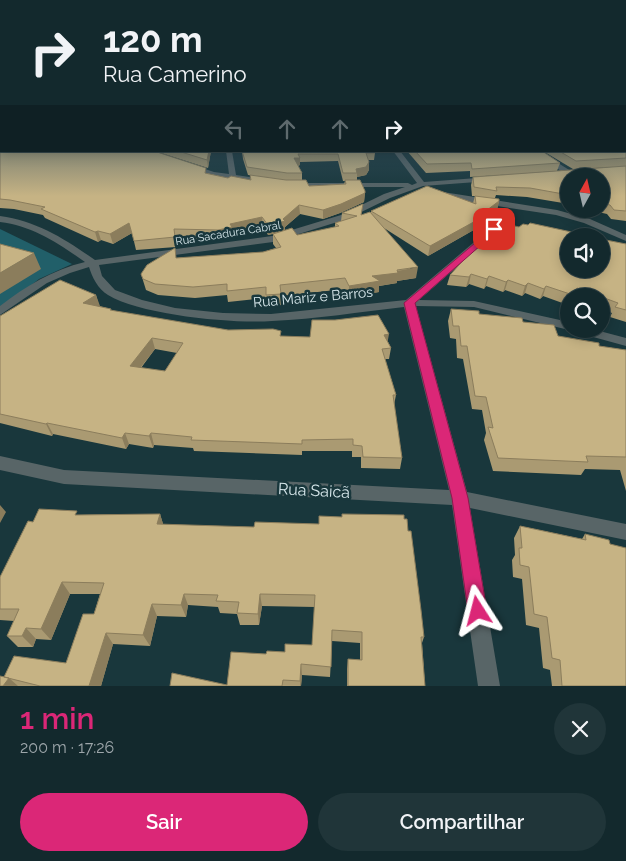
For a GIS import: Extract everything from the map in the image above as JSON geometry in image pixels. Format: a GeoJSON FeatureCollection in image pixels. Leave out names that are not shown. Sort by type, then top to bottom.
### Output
{"type":"FeatureCollection","features":[{"type":"Feature","properties":{"kind":"street"},"geometry":{"type":"LineString","coordinates":[[229,152],[233,178]]}},
{"type":"Feature","properties":{"kind":"street"},"geometry":{"type":"LineString","coordinates":[[397,152],[422,184]]}},
{"type":"Feature","properties":{"kind":"street"},"geometry":{"type":"LineString","coordinates":[[536,152],[574,173],[550,174]]}},
{"type":"Feature","properties":{"kind":"street"},"geometry":{"type":"LineString","coordinates":[[178,162],[233,178],[278,183]]}},
{"type":"Feature","properties":{"kind":"street","name":"Rua Sacadura Cabral"},"geometry":{"type":"LineString","coordinates":[[0,312],[27,290],[50,276],[69,268],[93,262],[273,239],[344,217],[386,196],[422,184],[501,178]]}},
{"type":"Feature","properties":{"kind":"street"},"geometry":{"type":"LineString","coordinates":[[287,184],[374,186],[422,184],[458,198],[557,213],[587,221],[626,238]]}},
{"type":"Feature","properties":{"kind":"street"},"geometry":{"type":"LineString","coordinates":[[374,186],[386,196]]}},
{"type":"Feature","properties":{"kind":"street"},"geometry":{"type":"LineString","coordinates":[[489,686],[460,498],[409,303],[509,217]]}},
{"type":"Feature","properties":{"kind":"street"},"geometry":{"type":"LineString","coordinates":[[0,219],[30,224],[48,232],[93,262]]}},
{"type":"Feature","properties":{"kind":"street","name":"Rua Mariz e Barros"},"geometry":{"type":"LineString","coordinates":[[93,262],[96,277],[110,292],[139,303],[175,311],[223,317],[271,318],[409,303],[474,304],[526,314],[560,323]]}},
{"type":"Feature","properties":{"kind":"street"},"geometry":{"type":"LineString","coordinates":[[610,338],[626,342]]}},
{"type":"Feature","properties":{"kind":"street","name":"Rua Saicã"},"geometry":{"type":"LineString","coordinates":[[0,463],[64,477],[460,498],[626,532]]}},
{"type":"Feature","properties":{"kind":"shaded area"},"geometry":{"type":"Polygon","coordinates":[[[0,229],[72,264],[39,279],[0,310],[0,229]]]}},
{"type":"Feature","properties":{"kind":"building"},"geometry":{"type":"Polygon","coordinates":[[[0,152],[157,152],[206,168],[205,173],[228,178],[231,176],[251,180],[250,175],[286,180],[306,180],[309,186],[346,184],[345,180],[360,180],[365,191],[365,193],[341,204],[323,210],[299,205],[283,219],[285,221],[271,225],[268,225],[262,217],[230,224],[232,227],[218,230],[174,229],[175,237],[134,241],[129,223],[110,234],[95,232],[41,209],[45,207],[0,199],[0,152]]]}},
{"type":"Feature","properties":{"kind":"building"},"geometry":{"type":"Polygon","coordinates":[[[181,152],[209,152],[207,160],[181,152]]]}},
{"type":"Feature","properties":{"kind":"building"},"geometry":{"type":"Polygon","coordinates":[[[242,152],[375,153],[366,153],[369,162],[366,167],[356,169],[357,173],[343,173],[338,154],[298,154],[300,158],[294,158],[302,173],[287,173],[247,167],[242,152]]]}},
{"type":"Feature","properties":{"kind":"building"},"geometry":{"type":"Polygon","coordinates":[[[416,152],[544,152],[560,163],[472,169],[471,163],[427,164],[416,152]]]}},
{"type":"Feature","properties":{"kind":"building"},"geometry":{"type":"Polygon","coordinates":[[[561,152],[626,152],[626,158],[576,161],[561,152]]]}},
{"type":"Feature","properties":{"kind":"building"},"geometry":{"type":"Polygon","coordinates":[[[626,166],[626,211],[614,210],[610,205],[610,168],[598,168],[626,166]]]}},
{"type":"Feature","properties":{"kind":"building"},"geometry":{"type":"Polygon","coordinates":[[[560,171],[560,193],[530,188],[496,187],[497,191],[474,187],[473,177],[560,171]]]}},
{"type":"Feature","properties":{"kind":"building"},"geometry":{"type":"Polygon","coordinates":[[[427,186],[476,204],[475,196],[499,199],[499,201],[478,217],[481,218],[430,246],[371,211],[427,186]]]}},
{"type":"Feature","properties":{"kind":"building"},"geometry":{"type":"Polygon","coordinates":[[[363,204],[361,215],[370,212],[418,267],[397,270],[398,273],[372,276],[380,281],[349,286],[345,278],[280,285],[281,294],[266,295],[266,287],[227,291],[227,284],[193,287],[155,284],[143,279],[141,274],[147,265],[175,248],[176,258],[263,252],[281,247],[273,234],[292,228],[297,235],[339,226],[335,223],[357,216],[342,213],[363,204]]]}},
{"type":"Feature","properties":{"kind":"building"},"geometry":{"type":"Polygon","coordinates":[[[502,223],[519,227],[530,223],[560,230],[560,278],[610,278],[610,241],[626,244],[626,310],[615,307],[618,303],[610,300],[610,288],[560,288],[560,291],[546,286],[544,289],[528,283],[525,286],[489,276],[487,279],[471,274],[469,277],[450,275],[475,247],[487,249],[498,226],[502,223]]]}},
{"type":"Feature","properties":{"kind":"building"},"geometry":{"type":"Polygon","coordinates":[[[0,244],[34,253],[0,273],[0,244]]]}},
{"type":"Feature","properties":{"kind":"building"},"geometry":{"type":"Polygon","coordinates":[[[60,280],[96,295],[83,303],[110,310],[228,330],[273,329],[281,331],[280,336],[310,337],[312,320],[335,320],[378,315],[389,334],[384,335],[391,348],[382,349],[396,395],[393,395],[402,458],[363,457],[362,446],[353,445],[353,439],[302,440],[302,444],[191,440],[192,437],[151,433],[149,436],[125,433],[122,438],[0,414],[0,316],[60,280]],[[152,338],[130,366],[165,371],[183,343],[152,338]]]}},
{"type":"Feature","properties":{"kind":"building"},"geometry":{"type":"Polygon","coordinates":[[[451,309],[479,311],[479,314],[522,318],[523,322],[554,325],[560,338],[599,343],[599,346],[626,350],[626,457],[586,456],[588,462],[498,458],[488,427],[493,428],[486,397],[475,396],[467,346],[461,346],[459,326],[453,326],[451,309]]]}},
{"type":"Feature","properties":{"kind":"building"},"geometry":{"type":"Polygon","coordinates":[[[39,509],[77,511],[75,515],[160,514],[157,524],[254,527],[255,522],[319,524],[319,516],[342,517],[342,514],[404,515],[404,519],[407,519],[408,531],[411,531],[421,610],[424,637],[421,637],[425,686],[348,686],[348,659],[362,660],[362,632],[332,630],[331,667],[301,664],[300,681],[283,680],[282,686],[170,686],[172,673],[227,685],[231,652],[266,654],[267,651],[285,652],[285,644],[312,645],[315,595],[260,594],[258,614],[237,613],[239,602],[216,601],[218,595],[184,594],[181,605],[152,604],[143,635],[106,633],[89,686],[40,686],[4,677],[14,656],[66,663],[83,614],[94,614],[104,583],[62,582],[41,629],[26,628],[22,636],[7,636],[19,609],[0,609],[0,577],[28,521],[33,522],[39,509]]]}},
{"type":"Feature","properties":{"kind":"building"},"geometry":{"type":"Polygon","coordinates":[[[520,526],[586,540],[585,534],[609,540],[610,544],[626,548],[626,686],[562,686],[560,660],[552,658],[547,617],[534,614],[529,567],[520,565],[519,548],[522,548],[520,526]]]}},
{"type":"Feature","properties":{"kind":"building"},"geometry":{"type":"Polygon","coordinates":[[[0,676],[9,678],[3,686],[0,686],[0,676]]]}},
{"type":"Feature","properties":{"kind":"route"},"geometry":{"type":"LineString","coordinates":[[478,611],[460,498],[409,303],[494,229]]}}]}
